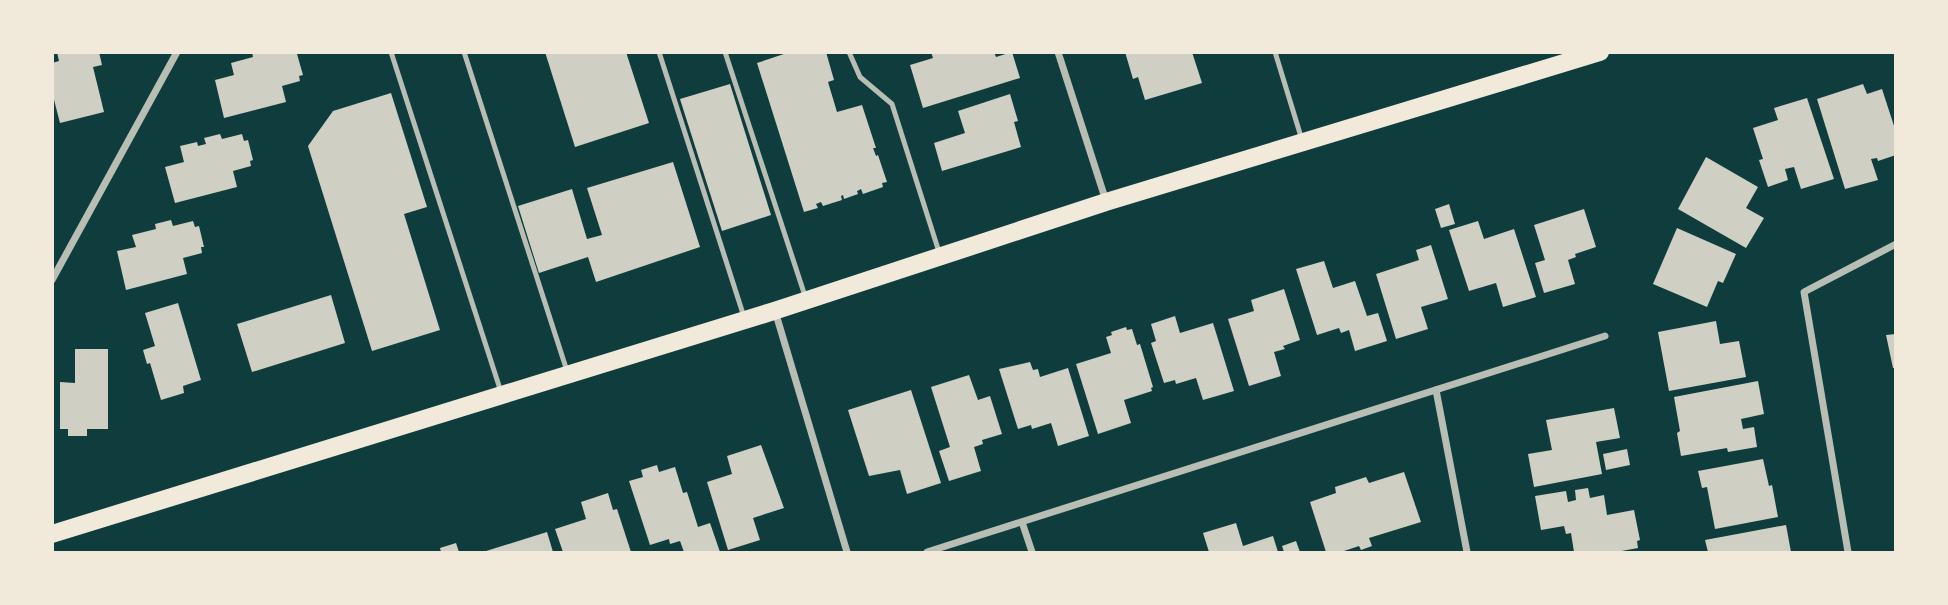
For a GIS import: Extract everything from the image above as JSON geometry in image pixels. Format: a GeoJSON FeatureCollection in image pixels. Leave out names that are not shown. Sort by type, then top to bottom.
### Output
{"type":"FeatureCollection","features":[{"type":"Feature","properties":{"kind":"main road"},"geometry":{"type":"LineString","coordinates":[[52,534],[774,311],[1106,202],[1600,52]]}},
{"type":"Feature","properties":{"kind":"street"},"geometry":{"type":"LineString","coordinates":[[52,280],[177,52]]}},
{"type":"Feature","properties":{"kind":"street"},"geometry":{"type":"LineString","coordinates":[[1058,52],[1106,202]]}},
{"type":"Feature","properties":{"kind":"street"},"geometry":{"type":"LineString","coordinates":[[1847,552],[1804,292],[1895,244]]}},
{"type":"Feature","properties":{"kind":"street"},"geometry":{"type":"LineString","coordinates":[[774,311],[847,552]]}},
{"type":"Feature","properties":{"kind":"street"},"geometry":{"type":"LineString","coordinates":[[927,552],[1605,336]]}},
{"type":"Feature","properties":{"kind":"street"},"geometry":{"type":"LineString","coordinates":[[1436,390],[1467,552]]}},
{"type":"Feature","properties":{"kind":"street"},"geometry":{"type":"LineString","coordinates":[[1022,522],[1032,552]]}},
{"type":"Feature","properties":{"kind":"lane"},"geometry":{"type":"LineString","coordinates":[[391,52],[502,395]]}},
{"type":"Feature","properties":{"kind":"lane"},"geometry":{"type":"LineString","coordinates":[[464,52],[568,374]]}},
{"type":"Feature","properties":{"kind":"lane"},"geometry":{"type":"LineString","coordinates":[[659,52],[745,320]]}},
{"type":"Feature","properties":{"kind":"lane"},"geometry":{"type":"LineString","coordinates":[[725,52],[807,300]]}},
{"type":"Feature","properties":{"kind":"lane"},"geometry":{"type":"LineString","coordinates":[[849,52],[860,77],[892,104],[940,257]]}},
{"type":"Feature","properties":{"kind":"lane"},"geometry":{"type":"LineString","coordinates":[[1275,52],[1303,142]]}},
{"type":"Feature","properties":{"kind":"building"},"geometry":{"type":"Polygon","coordinates":[[[57,52],[99,52],[102,65],[93,67],[104,112],[60,123],[52,92],[52,63],[59,61],[57,52]]]}},
{"type":"Feature","properties":{"kind":"building"},"geometry":{"type":"Polygon","coordinates":[[[252,52],[297,54],[303,75],[299,76],[300,81],[282,86],[286,102],[224,118],[215,80],[234,75],[231,63],[253,57],[252,52]]]}},
{"type":"Feature","properties":{"kind":"building"},"geometry":{"type":"Polygon","coordinates":[[[545,52],[626,52],[649,123],[575,147],[545,52]]]}},
{"type":"Feature","properties":{"kind":"building"},"geometry":{"type":"Polygon","coordinates":[[[790,52],[826,52],[834,80],[828,82],[837,112],[862,105],[876,148],[873,148],[887,182],[882,183],[883,187],[863,194],[861,189],[857,191],[858,194],[844,199],[843,195],[842,200],[823,206],[821,202],[816,204],[818,208],[804,212],[757,63],[790,52]]]}},
{"type":"Feature","properties":{"kind":"building"},"geometry":{"type":"Polygon","coordinates":[[[931,52],[994,52],[996,57],[1012,52],[1020,78],[923,108],[910,65],[933,58],[931,52]]]}},
{"type":"Feature","properties":{"kind":"building"},"geometry":{"type":"Polygon","coordinates":[[[1125,52],[1192,52],[1202,83],[1145,100],[1138,77],[1133,79],[1125,52]]]}},
{"type":"Feature","properties":{"kind":"building"},"geometry":{"type":"Polygon","coordinates":[[[730,84],[771,215],[722,231],[680,99],[730,84]]]}},
{"type":"Feature","properties":{"kind":"building"},"geometry":{"type":"Polygon","coordinates":[[[1863,84],[1867,94],[1882,89],[1896,132],[1896,155],[1878,161],[1877,158],[1871,159],[1878,180],[1845,189],[1817,99],[1863,84]]]}},
{"type":"Feature","properties":{"kind":"building"},"geometry":{"type":"Polygon","coordinates":[[[391,93],[427,207],[404,214],[440,330],[372,351],[308,146],[333,111],[391,93]]]}},
{"type":"Feature","properties":{"kind":"building"},"geometry":{"type":"Polygon","coordinates":[[[1010,94],[1018,121],[1014,122],[1021,147],[942,171],[934,143],[965,133],[958,111],[1010,94]]]}},
{"type":"Feature","properties":{"kind":"building"},"geometry":{"type":"Polygon","coordinates":[[[1807,98],[1834,179],[1801,189],[1794,167],[1785,169],[1788,180],[1768,187],[1753,128],[1778,120],[1774,108],[1807,98]]]}},
{"type":"Feature","properties":{"kind":"building"},"geometry":{"type":"Polygon","coordinates":[[[220,134],[222,139],[242,134],[244,141],[248,140],[253,160],[250,161],[251,166],[233,171],[237,187],[175,203],[165,167],[184,162],[180,146],[197,142],[198,146],[206,144],[204,138],[220,134]]]}},
{"type":"Feature","properties":{"kind":"building"},"geometry":{"type":"Polygon","coordinates":[[[1706,157],[1758,187],[1746,208],[1764,218],[1746,248],[1678,209],[1706,157]]]}},
{"type":"Feature","properties":{"kind":"building"},"geometry":{"type":"Polygon","coordinates":[[[673,162],[700,247],[596,282],[588,257],[539,273],[518,206],[572,189],[587,239],[602,235],[587,188],[673,162]]]}},
{"type":"Feature","properties":{"kind":"building"},"geometry":{"type":"Polygon","coordinates":[[[1449,204],[1455,224],[1441,228],[1435,209],[1449,204]]]}},
{"type":"Feature","properties":{"kind":"building"},"geometry":{"type":"Polygon","coordinates":[[[1584,209],[1596,247],[1575,254],[1576,257],[1568,260],[1575,284],[1544,293],[1535,263],[1545,260],[1534,225],[1584,209]]]}},
{"type":"Feature","properties":{"kind":"building"},"geometry":{"type":"Polygon","coordinates":[[[171,220],[173,226],[193,221],[195,227],[199,226],[204,247],[201,247],[202,253],[183,258],[187,274],[126,290],[117,251],[136,247],[132,235],[156,229],[155,224],[171,220]]]}},
{"type":"Feature","properties":{"kind":"building"},"geometry":{"type":"Polygon","coordinates":[[[1478,221],[1484,239],[1514,229],[1536,297],[1503,307],[1496,283],[1469,291],[1449,230],[1478,221]]]}},
{"type":"Feature","properties":{"kind":"building"},"geometry":{"type":"Polygon","coordinates":[[[1677,228],[1736,254],[1723,283],[1718,281],[1707,307],[1653,284],[1677,228]]]}},
{"type":"Feature","properties":{"kind":"building"},"geometry":{"type":"Polygon","coordinates":[[[1431,245],[1448,299],[1421,307],[1428,329],[1396,339],[1376,274],[1419,260],[1416,250],[1431,245]]]}},
{"type":"Feature","properties":{"kind":"building"},"geometry":{"type":"Polygon","coordinates":[[[1324,261],[1333,288],[1355,281],[1367,316],[1378,313],[1387,341],[1355,351],[1349,330],[1341,333],[1339,328],[1317,335],[1296,269],[1324,261]]]}},
{"type":"Feature","properties":{"kind":"building"},"geometry":{"type":"Polygon","coordinates":[[[1284,289],[1300,340],[1274,352],[1281,376],[1249,386],[1228,319],[1254,311],[1251,300],[1284,289]]]}},
{"type":"Feature","properties":{"kind":"building"},"geometry":{"type":"Polygon","coordinates":[[[331,295],[345,343],[252,372],[237,324],[331,295]]]}},
{"type":"Feature","properties":{"kind":"building"},"geometry":{"type":"Polygon","coordinates":[[[178,303],[201,380],[183,386],[184,393],[161,400],[150,363],[147,364],[143,350],[155,346],[145,313],[178,303]]]}},
{"type":"Feature","properties":{"kind":"building"},"geometry":{"type":"Polygon","coordinates":[[[1175,316],[1180,333],[1213,323],[1234,391],[1203,400],[1196,378],[1176,384],[1175,380],[1164,383],[1151,343],[1156,341],[1151,324],[1175,316]]]}},
{"type":"Feature","properties":{"kind":"building"},"geometry":{"type":"Polygon","coordinates":[[[1716,321],[1720,344],[1739,341],[1746,377],[1669,391],[1658,332],[1716,321]]]}},
{"type":"Feature","properties":{"kind":"building"},"geometry":{"type":"Polygon","coordinates":[[[1126,327],[1127,330],[1132,329],[1137,345],[1140,344],[1152,391],[1124,400],[1131,423],[1098,434],[1076,364],[1111,353],[1106,337],[1112,335],[1111,332],[1126,327]]]}},
{"type":"Feature","properties":{"kind":"building"},"geometry":{"type":"Polygon","coordinates":[[[1896,334],[1896,368],[1893,368],[1886,335],[1896,334]]]}},
{"type":"Feature","properties":{"kind":"building"},"geometry":{"type":"Polygon","coordinates":[[[75,349],[108,349],[108,429],[87,429],[87,436],[68,436],[68,429],[60,429],[60,382],[75,383],[75,349]]]}},
{"type":"Feature","properties":{"kind":"building"},"geometry":{"type":"Polygon","coordinates":[[[1030,362],[1033,370],[1038,369],[1040,377],[1068,368],[1089,436],[1058,446],[1051,423],[1032,429],[1031,425],[1018,429],[999,369],[1030,362]]]}},
{"type":"Feature","properties":{"kind":"building"},"geometry":{"type":"Polygon","coordinates":[[[969,375],[978,400],[990,396],[1002,434],[982,440],[983,444],[974,447],[981,471],[949,481],[939,451],[950,447],[931,387],[969,375]]]}},
{"type":"Feature","properties":{"kind":"building"},"geometry":{"type":"Polygon","coordinates":[[[1758,381],[1764,414],[1741,419],[1743,429],[1754,427],[1757,447],[1728,452],[1727,448],[1681,456],[1674,397],[1758,381]]]}},
{"type":"Feature","properties":{"kind":"building"},"geometry":{"type":"Polygon","coordinates":[[[911,390],[941,483],[907,494],[900,470],[869,476],[848,410],[911,390]]]}},
{"type":"Feature","properties":{"kind":"building"},"geometry":{"type":"Polygon","coordinates":[[[1614,408],[1620,438],[1596,442],[1602,474],[1534,487],[1528,454],[1552,450],[1546,420],[1614,408]]]}},
{"type":"Feature","properties":{"kind":"building"},"geometry":{"type":"Polygon","coordinates":[[[761,445],[784,508],[753,518],[760,540],[728,550],[707,482],[732,474],[727,456],[761,445]]]}},
{"type":"Feature","properties":{"kind":"building"},"geometry":{"type":"Polygon","coordinates":[[[1627,449],[1630,465],[1606,470],[1603,454],[1627,449]]]}},
{"type":"Feature","properties":{"kind":"building"},"geometry":{"type":"Polygon","coordinates":[[[1763,459],[1769,486],[1772,485],[1778,517],[1715,529],[1707,487],[1702,488],[1698,471],[1763,459]]]}},
{"type":"Feature","properties":{"kind":"building"},"geometry":{"type":"Polygon","coordinates":[[[657,465],[659,472],[675,467],[683,493],[687,492],[698,527],[710,523],[720,552],[684,552],[680,541],[670,544],[669,539],[650,545],[629,481],[643,477],[641,470],[657,465]]]}},
{"type":"Feature","properties":{"kind":"building"},"geometry":{"type":"Polygon","coordinates":[[[1404,472],[1421,522],[1369,538],[1372,546],[1361,550],[1359,546],[1341,552],[1326,552],[1310,502],[1336,493],[1335,487],[1366,477],[1369,483],[1404,472]]]}},
{"type":"Feature","properties":{"kind":"building"},"geometry":{"type":"Polygon","coordinates":[[[1588,488],[1590,498],[1604,495],[1607,515],[1634,510],[1640,540],[1637,541],[1638,548],[1616,552],[1574,552],[1571,533],[1566,534],[1564,526],[1541,530],[1535,496],[1566,491],[1568,502],[1576,500],[1575,490],[1588,488]]]}},
{"type":"Feature","properties":{"kind":"building"},"geometry":{"type":"Polygon","coordinates":[[[608,493],[613,510],[617,509],[631,552],[563,552],[555,529],[586,519],[581,502],[608,493]]]}},
{"type":"Feature","properties":{"kind":"building"},"geometry":{"type":"Polygon","coordinates":[[[1236,523],[1243,546],[1273,536],[1278,552],[1209,552],[1203,533],[1236,523]]]}},
{"type":"Feature","properties":{"kind":"building"},"geometry":{"type":"Polygon","coordinates":[[[1786,525],[1791,552],[1708,552],[1705,540],[1786,525]]]}},
{"type":"Feature","properties":{"kind":"building"},"geometry":{"type":"Polygon","coordinates":[[[547,532],[553,552],[483,552],[547,532]]]}},
{"type":"Feature","properties":{"kind":"building"},"geometry":{"type":"Polygon","coordinates":[[[1296,541],[1300,552],[1284,552],[1282,546],[1296,541]]]}},
{"type":"Feature","properties":{"kind":"building"},"geometry":{"type":"Polygon","coordinates":[[[456,543],[459,552],[441,552],[440,548],[456,543]]]}}]}
